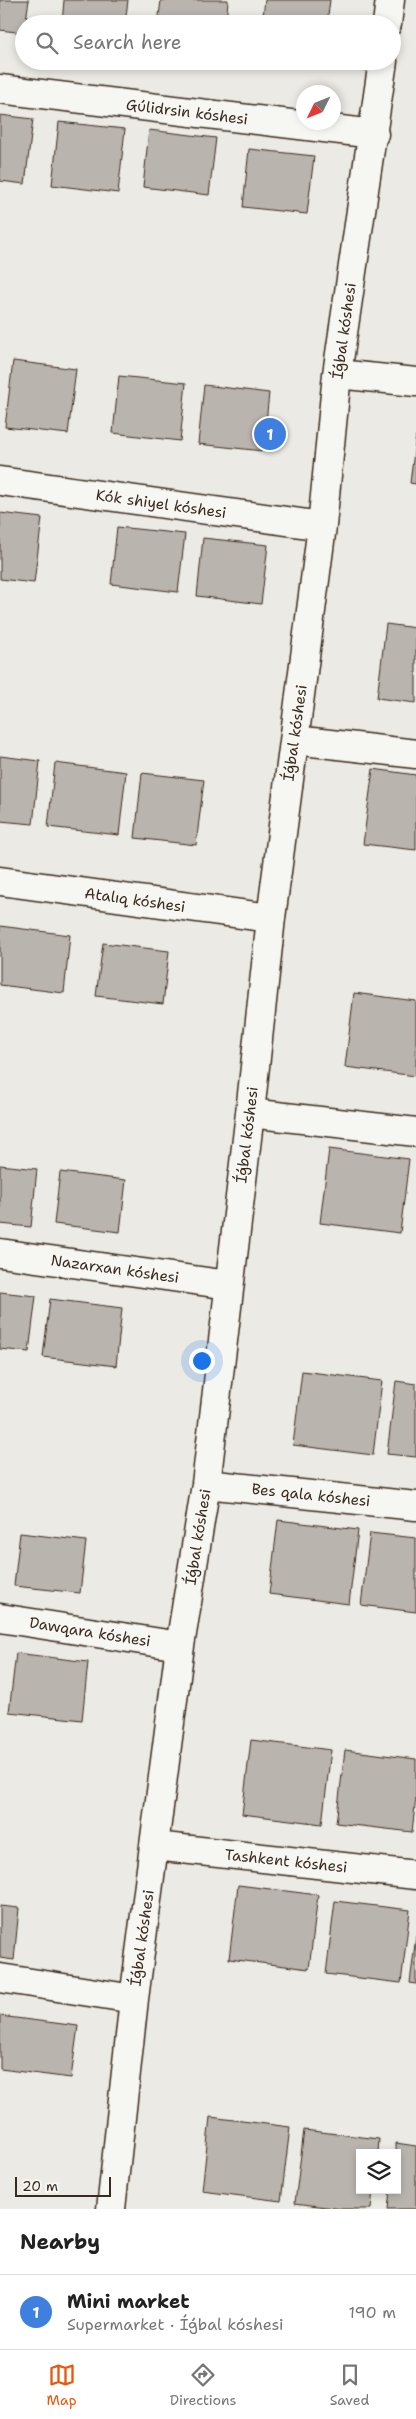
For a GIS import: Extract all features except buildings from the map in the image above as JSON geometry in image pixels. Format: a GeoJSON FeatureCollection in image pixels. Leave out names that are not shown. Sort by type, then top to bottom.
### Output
{"type":"FeatureCollection","features":[{"type":"Feature","properties":{"kind":"street"},"geometry":{"type":"LineString","coordinates":[[388,15],[390,0]]}},
{"type":"Feature","properties":{"kind":"street","name":"Íǵbal kóshesi"},"geometry":{"type":"LineString","coordinates":[[111,2209],[134,1999],[180,1646],[206,1484],[271,918],[322,526],[337,374],[374,134],[381,70]]}},
{"type":"Feature","properties":{"kind":"street","name":"Gúlidrsin kóshesi"},"geometry":{"type":"LineString","coordinates":[[0,89],[374,134]]}},
{"type":"Feature","properties":{"kind":"street"},"geometry":{"type":"LineString","coordinates":[[337,374],[416,382]]}},
{"type":"Feature","properties":{"kind":"street","name":"Kók shiyel kóshesi"},"geometry":{"type":"LineString","coordinates":[[0,481],[322,526]]}},
{"type":"Feature","properties":{"kind":"street"},"geometry":{"type":"LineString","coordinates":[[294,740],[416,754]]}},
{"type":"Feature","properties":{"kind":"street","name":"Atalıq kóshesi"},"geometry":{"type":"LineString","coordinates":[[0,881],[271,918]]}},
{"type":"Feature","properties":{"kind":"street"},"geometry":{"type":"LineString","coordinates":[[250,1112],[416,1132]]}},
{"type":"Feature","properties":{"kind":"street","name":"Nazarxan kóshesi"},"geometry":{"type":"LineString","coordinates":[[0,1253],[229,1285]]}},
{"type":"Feature","properties":{"kind":"street","name":"Bes qala kóshesi"},"geometry":{"type":"LineString","coordinates":[[206,1484],[416,1506]]}},
{"type":"Feature","properties":{"kind":"street","name":"Dawqara kóshesi"},"geometry":{"type":"LineString","coordinates":[[0,1618],[180,1646]]}},
{"type":"Feature","properties":{"kind":"street","name":"Tashkent kóshesi"},"geometry":{"type":"LineString","coordinates":[[155,1846],[416,1875]]}},
{"type":"Feature","properties":{"kind":"street"},"geometry":{"type":"LineString","coordinates":[[0,1978],[134,1999]]}},
{"type":"Feature","properties":{"kind":"place","name":"Mini market"},"geometry":{"type":"Point","coordinates":[270,434]}}]}
